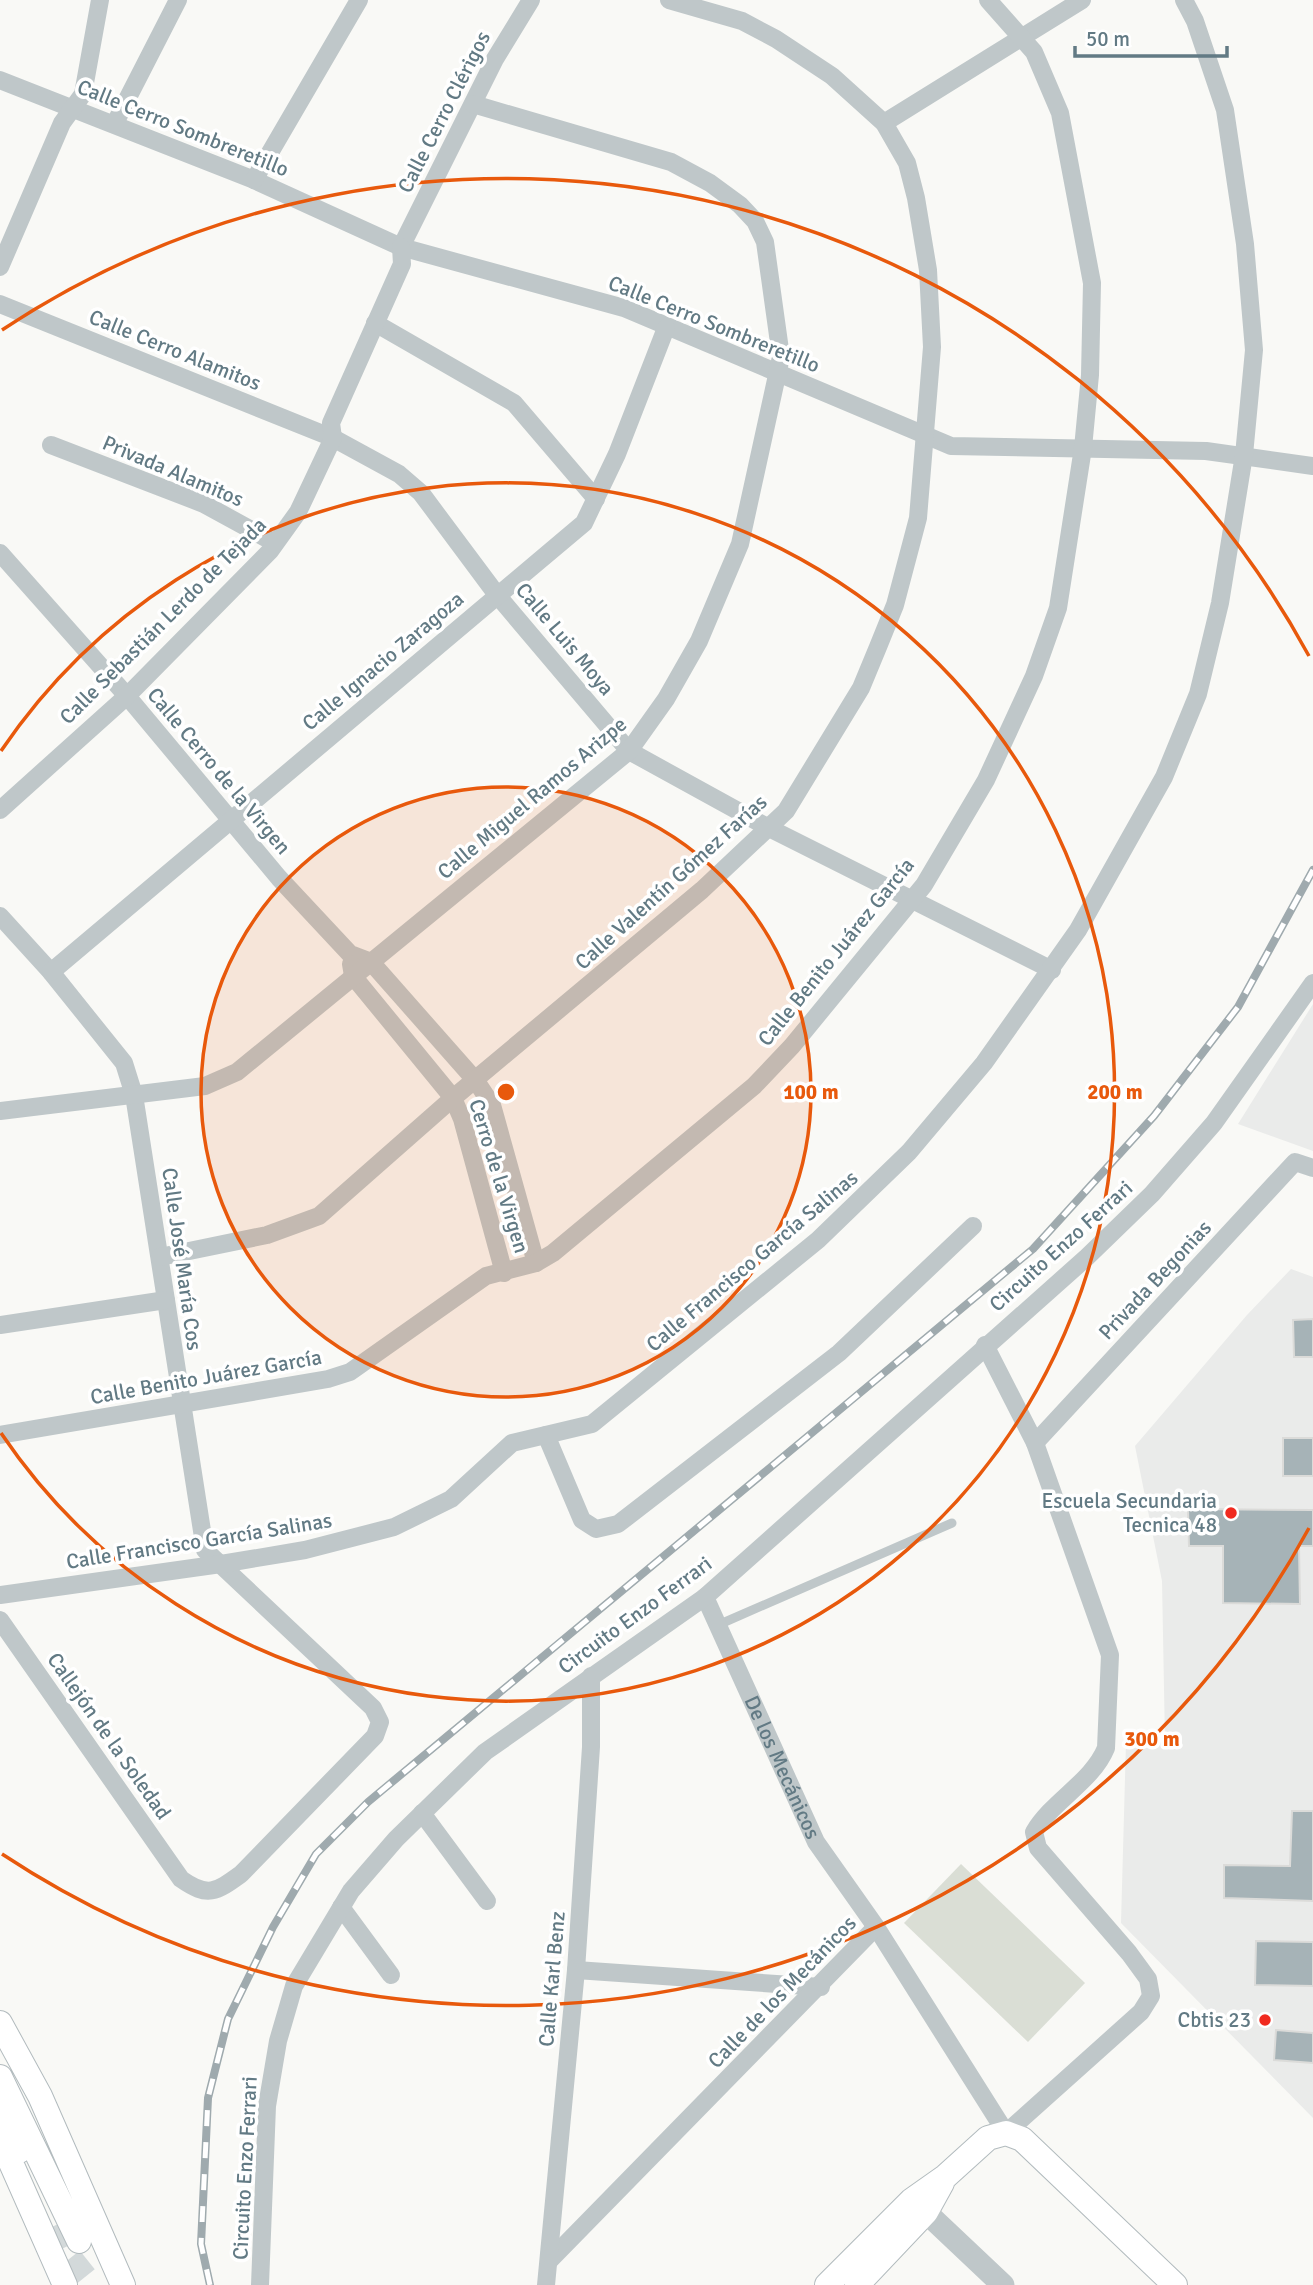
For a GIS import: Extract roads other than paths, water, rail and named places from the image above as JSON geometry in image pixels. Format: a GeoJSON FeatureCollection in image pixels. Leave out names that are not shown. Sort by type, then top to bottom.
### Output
{"type":"FeatureCollection","features":[{"type":"Feature","properties":{"kind":"main road"},"geometry":{"type":"LineString","coordinates":[[0,2023],[40,2096],[122,2285]]}},
{"type":"Feature","properties":{"kind":"main road"},"geometry":{"type":"LineString","coordinates":[[0,2077],[79,2241]]}},
{"type":"Feature","properties":{"kind":"main road"},"geometry":{"type":"LineString","coordinates":[[0,2114],[54,2226]]}},
{"type":"Feature","properties":{"kind":"main road"},"geometry":{"type":"LineString","coordinates":[[857,2285],[946,2176],[988,2138],[1006,2133],[1022,2139],[1175,2285]]}},
{"type":"Feature","properties":{"kind":"main road"},"geometry":{"type":"LineString","coordinates":[[0,2138],[65,2285]]}},
{"type":"Feature","properties":{"kind":"main road"},"geometry":{"type":"LineString","coordinates":[[827,2285],[919,2206]]}},
{"type":"Feature","properties":{"kind":"street"},"geometry":{"type":"LineString","coordinates":[[0,267],[62,122],[83,94],[100,0]]}},
{"type":"Feature","properties":{"kind":"street"},"geometry":{"type":"LineString","coordinates":[[115,123],[178,0]]}},
{"type":"Feature","properties":{"kind":"street"},"geometry":{"type":"LineString","coordinates":[[254,180],[359,0]]}},
{"type":"Feature","properties":{"kind":"street","name":"Calle Cerro Clérigos"},"geometry":{"type":"LineString","coordinates":[[401,247],[495,59],[531,0]]}},
{"type":"Feature","properties":{"kind":"street","name":"Calle Valentín Gómez Farías"},"geometry":{"type":"LineString","coordinates":[[160,1257],[267,1235],[319,1216],[453,1098],[702,890],[786,811],[861,688],[878,647],[895,605],[918,518],[932,347],[928,270],[907,163],[884,123],[832,76],[776,39],[741,22],[669,0]]}},
{"type":"Feature","properties":{"kind":"street","name":"Calle Benito Juárez García"},"geometry":{"type":"LineString","coordinates":[[0,1435],[181,1407],[328,1379],[350,1372],[486,1276],[536,1262],[574,1236],[754,1086],[792,1046],[924,885],[986,780],[1034,676],[1058,608],[1083,448],[1090,375],[1092,283],[1060,113],[1034,52],[988,0]]}},
{"type":"Feature","properties":{"kind":"street"},"geometry":{"type":"LineString","coordinates":[[884,123],[1082,0]]}},
{"type":"Feature","properties":{"kind":"street","name":"Calle Francisco García Salinas"},"geometry":{"type":"LineString","coordinates":[[0,1595],[304,1550],[394,1527],[451,1499],[512,1443],[592,1424],[818,1240],[909,1152],[984,1063],[1052,970],[1116,867],[1164,776],[1199,694],[1220,603],[1244,455],[1254,350],[1245,244],[1225,110],[1195,21],[1184,0]]}},
{"type":"Feature","properties":{"kind":"street","name":"Calle Cerro Sombreretillo"},"geometry":{"type":"LineString","coordinates":[[0,80],[115,123],[254,180],[401,247],[624,308],[951,446],[1244,455],[1313,466]]}},
{"type":"Feature","properties":{"kind":"street","name":"Calle Miguel Ramos Arizpe"},"geometry":{"type":"LineString","coordinates":[[0,1111],[205,1086],[237,1072],[629,751],[666,699],[699,641],[740,544],[781,357],[765,242],[755,220],[740,205],[710,183],[671,162],[473,104]]}},
{"type":"Feature","properties":{"kind":"street","name":"Calle Sebastián Lerdo de Tejada"},"geometry":{"type":"LineString","coordinates":[[0,810],[127,696],[275,543],[298,512],[333,438],[331,423],[402,264],[401,247]]}},
{"type":"Feature","properties":{"kind":"street","name":"Calle Cerro Alamitos"},"geometry":{"type":"LineString","coordinates":[[0,304],[333,438]]}},
{"type":"Feature","properties":{"kind":"street"},"geometry":{"type":"LineString","coordinates":[[375,323],[514,403],[596,499]]}},
{"type":"Feature","properties":{"kind":"street","name":"Calle Ignacio Zaragoza"},"geometry":{"type":"LineString","coordinates":[[51,972],[497,595],[572,536],[584,523],[596,499],[666,328]]}},
{"type":"Feature","properties":{"kind":"street","name":"Calle Luis Moya"},"geometry":{"type":"LineString","coordinates":[[333,438],[399,474],[421,493],[497,595],[629,751],[769,828],[1052,970]]}},
{"type":"Feature","properties":{"kind":"street","name":"Privada Alamitos"},"geometry":{"type":"LineString","coordinates":[[51,445],[204,504],[275,543]]}},
{"type":"Feature","properties":{"kind":"street","name":"Calle Cerro de la Virgen"},"geometry":{"type":"LineString","coordinates":[[0,553],[127,696],[229,820],[350,954]]}},
{"type":"Feature","properties":{"kind":"street","name":"Calle José María Cos"},"geometry":{"type":"LineString","coordinates":[[0,916],[51,972],[124,1063],[134,1095],[205,1550],[373,1708],[380,1722],[375,1736],[241,1874],[218,1891],[196,1890],[181,1879]]}},
{"type":"Feature","properties":{"kind":"street"},"geometry":{"type":"LineString","coordinates":[[350,954],[353,976]]}},
{"type":"Feature","properties":{"kind":"street","name":"Cerro de la Virgen"},"geometry":{"type":"LineString","coordinates":[[350,954],[371,962],[476,1081],[492,1105],[536,1262]]}},
{"type":"Feature","properties":{"kind":"street","name":"Cerro de la Virgen"},"geometry":{"type":"LineString","coordinates":[[353,976],[453,1098],[462,1119],[504,1273]]}},
{"type":"Feature","properties":{"kind":"street","name":"Circuito Enzo Ferrari"},"geometry":{"type":"LineString","coordinates":[[260,2285],[267,2106],[278,2041],[294,1986],[341,1907],[378,1860],[485,1752],[705,1597],[1087,1257],[1152,1194],[1214,1123],[1313,983]]}},
{"type":"Feature","properties":{"kind":"street","name":"Privada Begonias"},"geometry":{"type":"LineString","coordinates":[[1035,1443],[1295,1162],[1313,1168]]}},
{"type":"Feature","properties":{"kind":"street"},"geometry":{"type":"LineString","coordinates":[[546,1434],[582,1520],[596,1529],[618,1524],[839,1353],[973,1226]]}},
{"type":"Feature","properties":{"kind":"street"},"geometry":{"type":"LineString","coordinates":[[0,1325],[166,1300]]}},
{"type":"Feature","properties":{"kind":"street"},"geometry":{"type":"LineString","coordinates":[[985,1345],[1035,1443],[1110,1655],[1106,1748],[1100,1762],[1042,1819],[1034,1832],[1038,1848],[1148,1979],[1151,1996],[1141,2012],[1006,2133]]}},
{"type":"Feature","properties":{"kind":"street","name":"De los Mecánicos"},"geometry":{"type":"LineString","coordinates":[[705,1597],[816,1842],[876,1927]]}},
{"type":"Feature","properties":{"kind":"street","name":"Callejón de la Soledad"},"geometry":{"type":"LineString","coordinates":[[0,1620],[181,1879]]}},
{"type":"Feature","properties":{"kind":"street","name":"Calle Karl Benz"},"geometry":{"type":"LineString","coordinates":[[546,2285],[576,1970],[591,1747],[591,1676]]}},
{"type":"Feature","properties":{"kind":"street"},"geometry":{"type":"LineString","coordinates":[[422,1813],[487,1901]]}},
{"type":"Feature","properties":{"kind":"street"},"geometry":{"type":"LineString","coordinates":[[341,1907],[391,1975]]}},
{"type":"Feature","properties":{"kind":"street","name":"Calle de los Mecánicos"},"geometry":{"type":"LineString","coordinates":[[550,2260],[821,1987],[876,1927],[1006,2133]]}},
{"type":"Feature","properties":{"kind":"street"},"geometry":{"type":"LineString","coordinates":[[576,1970],[821,1987]]}},
{"type":"Feature","properties":{"kind":"street"},"geometry":{"type":"LineString","coordinates":[[919,2206],[1003,2285]]}},
{"type":"Feature","properties":{"kind":"lane"},"geometry":{"type":"LineString","coordinates":[[718,1625],[952,1523]]}},
{"type":"Feature","properties":{"kind":"tunnel"},"geometry":{"type":"LineString","coordinates":[[54,2226],[68,2255],[92,2285]]}},
{"type":"Feature","properties":{"kind":"railway"},"geometry":{"type":"LineString","coordinates":[[210,2285],[201,2244],[208,2098],[228,2019],[273,1927],[316,1854],[368,1802],[1033,1249],[1154,1116],[1238,1007],[1313,870]]}},
{"type":"Feature","properties":{"kind":"place","name":"Escuela Secundaria Tecnica 48"},"geometry":{"type":"Point","coordinates":[1231,1513]}},
{"type":"Feature","properties":{"kind":"place","name":"Cbtis 23"},"geometry":{"type":"Point","coordinates":[1265,2020]}}]}
